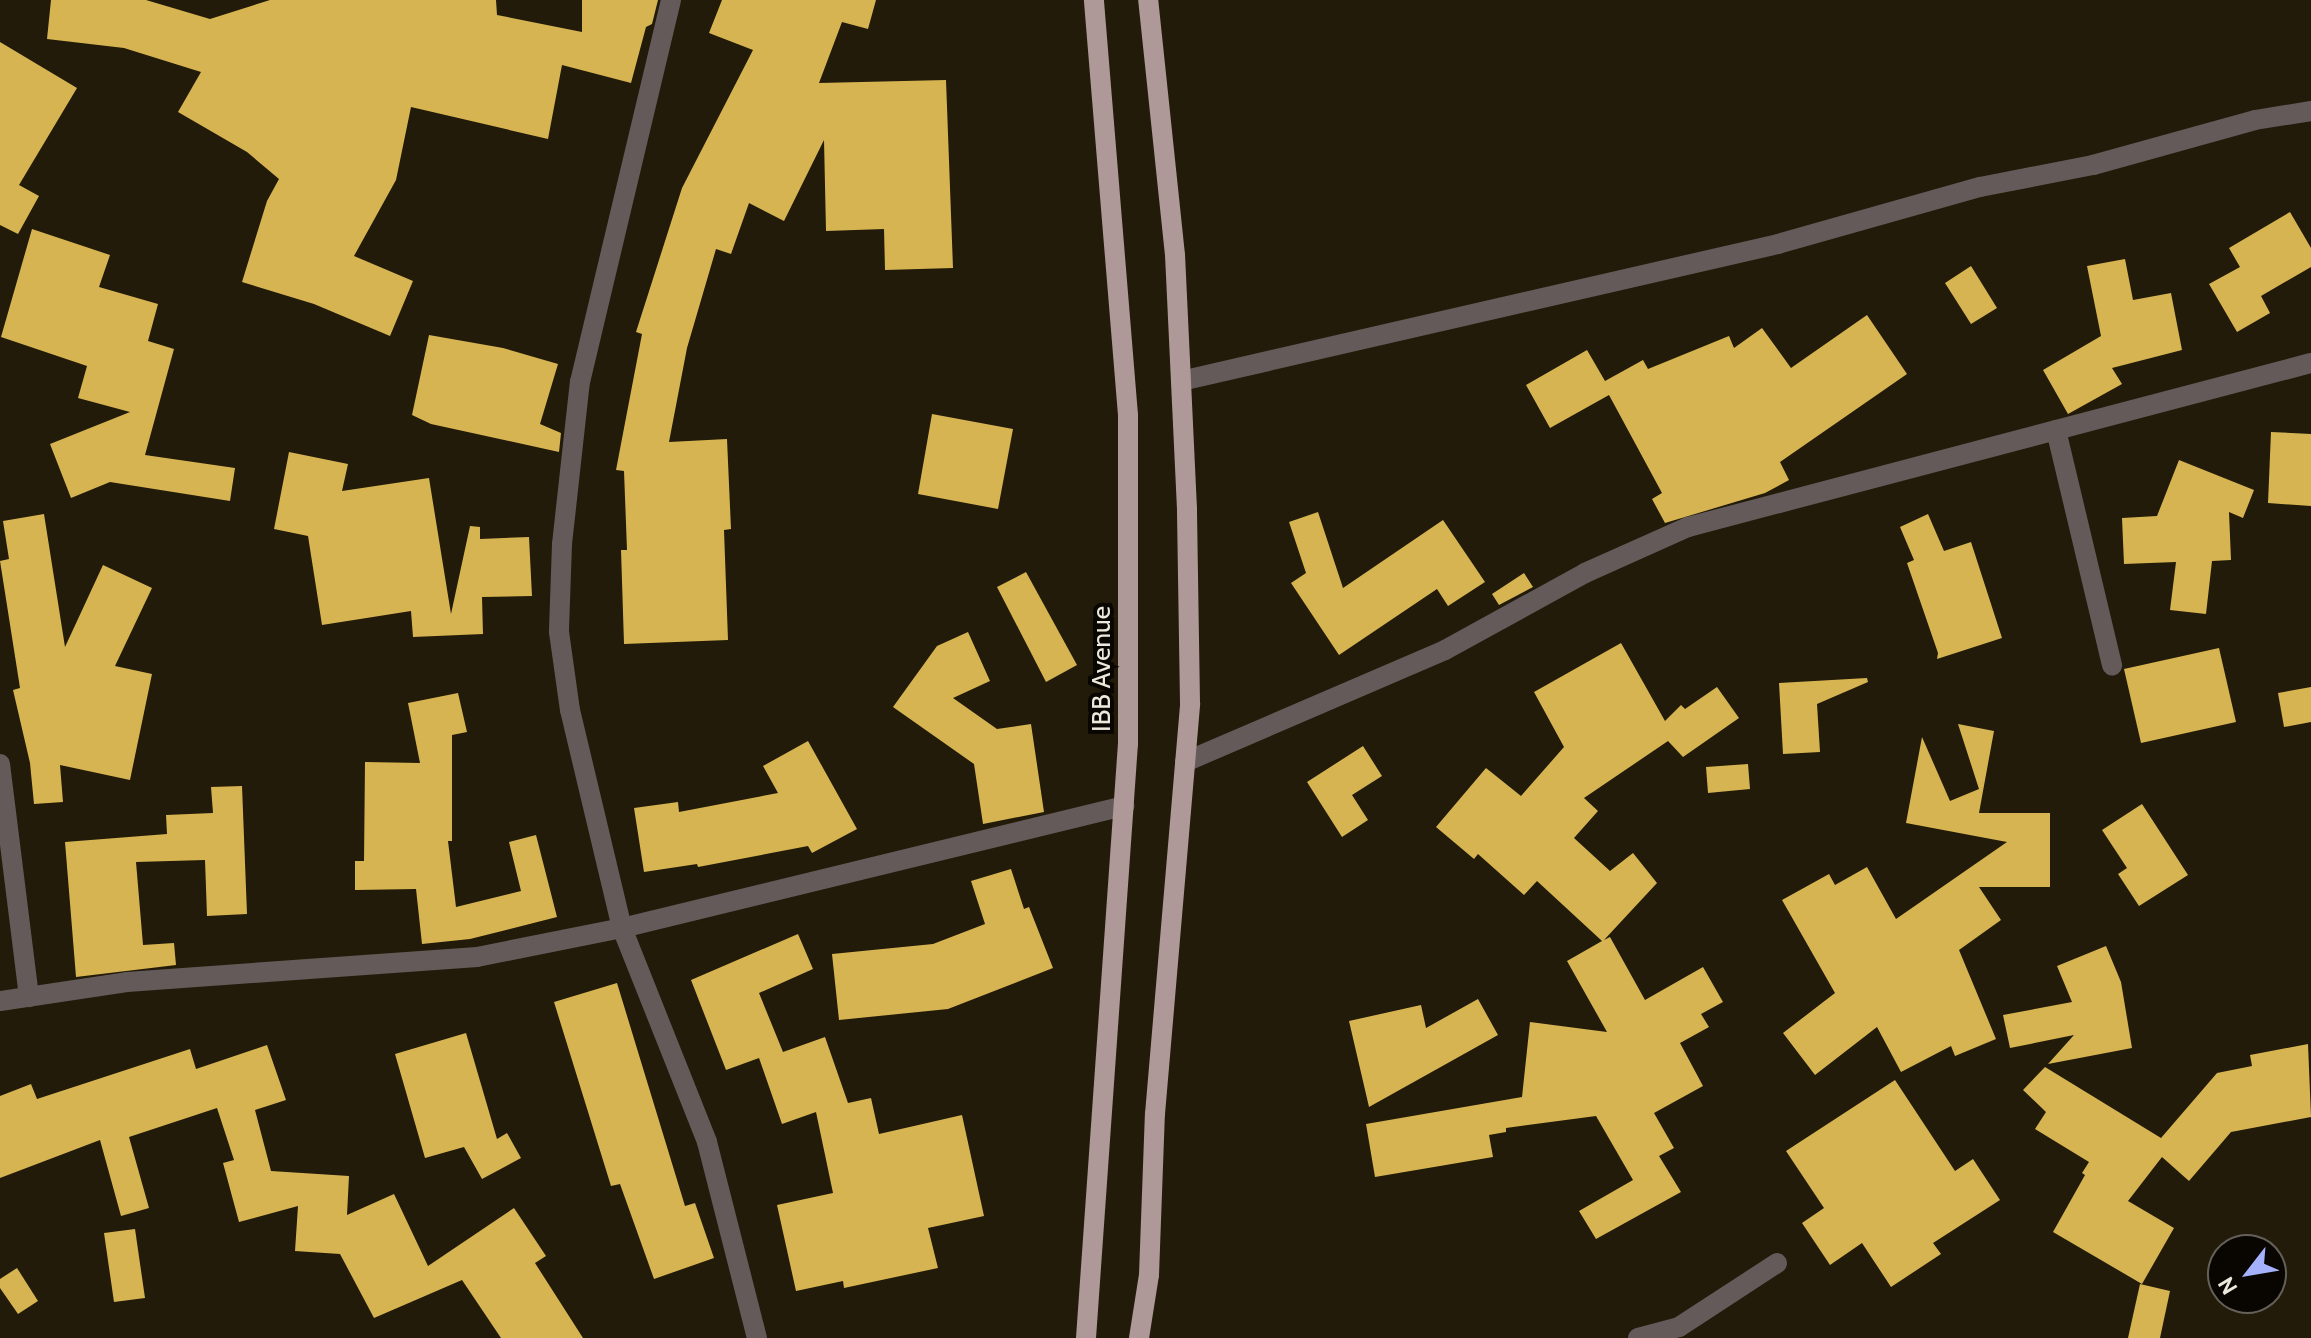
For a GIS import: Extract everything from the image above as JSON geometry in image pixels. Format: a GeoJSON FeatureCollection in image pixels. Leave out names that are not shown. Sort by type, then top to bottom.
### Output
{"type":"FeatureCollection","features":[{"type":"Feature","properties":{"kind":"main road","name":"IBB Avenue"},"geometry":{"type":"LineString","coordinates":[[1086,1338],[1128,744],[1128,415],[1094,0]]}},
{"type":"Feature","properties":{"kind":"main road"},"geometry":{"type":"LineString","coordinates":[[1139,1338],[1149,1275],[1155,1114],[1190,703],[1175,255],[1148,0]]}},
{"type":"Feature","properties":{"kind":"street"},"geometry":{"type":"LineString","coordinates":[[671,0],[580,381],[562,544],[559,632],[570,710],[622,928],[707,1142],[757,1338]]}},
{"type":"Feature","properties":{"kind":"street"},"geometry":{"type":"LineString","coordinates":[[1181,381],[1778,244],[1980,187],[2093,165],[2255,120],[2311,111]]}},
{"type":"Feature","properties":{"kind":"street"},"geometry":{"type":"LineString","coordinates":[[1185,762],[1445,650],[1585,573],[1688,527],[2311,363]]}},
{"type":"Feature","properties":{"kind":"street"},"geometry":{"type":"LineString","coordinates":[[2056,430],[2112,665]]}},
{"type":"Feature","properties":{"kind":"street"},"geometry":{"type":"LineString","coordinates":[[0,764],[29,997]]}},
{"type":"Feature","properties":{"kind":"street"},"geometry":{"type":"LineString","coordinates":[[0,1001],[127,982],[477,957],[622,928],[1124,806]]}},
{"type":"Feature","properties":{"kind":"street"},"geometry":{"type":"LineString","coordinates":[[1638,1338],[1679,1327],[1777,1263]]}},
{"type":"Feature","properties":{"kind":"building"},"geometry":{"type":"Polygon","coordinates":[[[51,0],[146,0],[210,19],[270,0],[496,0],[497,15],[582,32],[582,0],[658,0],[652,24],[646,27],[631,83],[562,65],[548,139],[411,107],[396,180],[354,256],[413,281],[390,336],[314,304],[242,282],[267,201],[279,179],[247,152],[178,112],[201,72],[124,48],[47,39],[51,0]]]}},
{"type":"Feature","properties":{"kind":"building"},"geometry":{"type":"Polygon","coordinates":[[[722,0],[876,0],[868,29],[842,22],[819,83],[946,80],[953,268],[885,270],[884,229],[826,231],[824,140],[784,221],[749,203],[731,254],[716,249],[687,348],[669,442],[727,439],[731,529],[724,530],[728,640],[624,644],[621,550],[627,550],[624,471],[616,470],[642,334],[636,332],[682,188],[753,50],[709,33],[722,0]]]}},
{"type":"Feature","properties":{"kind":"building"},"geometry":{"type":"Polygon","coordinates":[[[0,42],[77,88],[19,185],[39,196],[18,234],[0,225],[0,42]]]}},
{"type":"Feature","properties":{"kind":"building"},"geometry":{"type":"Polygon","coordinates":[[[2290,212],[2311,248],[2311,267],[2261,296],[2270,313],[2237,332],[2209,284],[2240,267],[2229,248],[2290,212]]]}},
{"type":"Feature","properties":{"kind":"building"},"geometry":{"type":"Polygon","coordinates":[[[32,229],[110,255],[99,287],[158,304],[148,341],[174,349],[145,455],[235,468],[230,501],[110,482],[71,498],[50,444],[130,412],[78,398],[87,366],[1,337],[32,229]]]}},
{"type":"Feature","properties":{"kind":"building"},"geometry":{"type":"Polygon","coordinates":[[[2125,259],[2133,300],[2171,293],[2182,350],[2112,368],[2122,384],[2068,414],[2043,370],[2101,336],[2087,266],[2125,259]]]}},
{"type":"Feature","properties":{"kind":"building"},"geometry":{"type":"Polygon","coordinates":[[[1971,266],[1997,308],[1971,324],[1945,283],[1971,266]]]}},
{"type":"Feature","properties":{"kind":"building"},"geometry":{"type":"Polygon","coordinates":[[[1867,315],[1907,374],[1780,462],[1789,480],[1765,493],[1665,523],[1652,499],[1662,493],[1609,395],[1550,428],[1526,385],[1587,350],[1605,381],[1643,360],[1648,369],[1729,336],[1734,348],[1762,328],[1791,368],[1867,315]]]}},
{"type":"Feature","properties":{"kind":"building"},"geometry":{"type":"Polygon","coordinates":[[[429,335],[503,348],[558,364],[540,424],[561,433],[559,452],[431,424],[412,415],[429,335]]]}},
{"type":"Feature","properties":{"kind":"building"},"geometry":{"type":"Polygon","coordinates":[[[932,414],[1013,429],[998,509],[918,494],[932,414]]]}},
{"type":"Feature","properties":{"kind":"building"},"geometry":{"type":"Polygon","coordinates":[[[2271,432],[2311,434],[2311,506],[2268,503],[2271,432]]]}},
{"type":"Feature","properties":{"kind":"building"},"geometry":{"type":"Polygon","coordinates":[[[289,452],[348,464],[342,491],[429,478],[451,614],[470,526],[480,527],[480,539],[529,537],[532,596],[482,597],[483,634],[413,637],[411,611],[322,625],[308,536],[274,529],[289,452]]]}},
{"type":"Feature","properties":{"kind":"building"},"geometry":{"type":"Polygon","coordinates":[[[2179,460],[2254,490],[2243,518],[2229,512],[2231,560],[2212,561],[2206,614],[2170,610],[2176,562],[2124,564],[2122,518],[2157,516],[2179,460]]]}},
{"type":"Feature","properties":{"kind":"building"},"geometry":{"type":"Polygon","coordinates":[[[1318,512],[1343,588],[1443,520],[1485,582],[1448,606],[1437,589],[1339,655],[1291,583],[1306,573],[1289,522],[1318,512]]]}},
{"type":"Feature","properties":{"kind":"building"},"geometry":{"type":"Polygon","coordinates":[[[44,514],[65,647],[103,565],[152,588],[115,666],[152,674],[130,780],[60,765],[63,802],[34,804],[30,763],[13,690],[20,688],[0,561],[9,559],[3,521],[44,514]]]}},
{"type":"Feature","properties":{"kind":"building"},"geometry":{"type":"Polygon","coordinates":[[[1928,514],[1944,551],[1971,542],[2002,638],[1937,659],[1938,653],[1907,563],[1914,560],[1900,527],[1928,514]]]}},
{"type":"Feature","properties":{"kind":"building"},"geometry":{"type":"Polygon","coordinates":[[[1026,572],[1077,665],[1046,682],[997,587],[1026,572]]]}},
{"type":"Feature","properties":{"kind":"building"},"geometry":{"type":"Polygon","coordinates":[[[1524,573],[1533,587],[1499,605],[1492,594],[1524,573]]]}},
{"type":"Feature","properties":{"kind":"building"},"geometry":{"type":"Polygon","coordinates":[[[968,632],[990,681],[953,698],[997,729],[1031,724],[1044,812],[983,824],[974,764],[893,707],[937,646],[968,632]]]}},
{"type":"Feature","properties":{"kind":"building"},"geometry":{"type":"Polygon","coordinates":[[[1621,643],[1665,721],[1681,705],[1685,709],[1717,687],[1739,718],[1683,757],[1668,741],[1584,798],[1598,811],[1574,838],[1610,871],[1633,853],[1657,883],[1604,940],[1610,937],[1645,1000],[1703,967],[1723,1002],[1701,1014],[1709,1027],[1680,1043],[1703,1086],[1654,1113],[1674,1148],[1659,1156],[1681,1192],[1596,1239],[1579,1211],[1633,1180],[1596,1116],[1506,1128],[1506,1132],[1489,1135],[1493,1157],[1375,1177],[1366,1124],[1522,1097],[1530,1022],[1607,1032],[1567,961],[1602,941],[1537,881],[1524,895],[1478,854],[1474,859],[1436,827],[1486,768],[1521,796],[1564,747],[1534,692],[1621,643]]]}},
{"type":"Feature","properties":{"kind":"building"},"geometry":{"type":"Polygon","coordinates":[[[2219,648],[2236,722],[2141,743],[2124,669],[2219,648]]]}},
{"type":"Feature","properties":{"kind":"building"},"geometry":{"type":"Polygon","coordinates":[[[1867,678],[1868,682],[1817,704],[1820,752],[1783,754],[1779,683],[1867,678]]]}},
{"type":"Feature","properties":{"kind":"building"},"geometry":{"type":"Polygon","coordinates":[[[2311,687],[2311,722],[2284,727],[2278,693],[2311,687]]]}},
{"type":"Feature","properties":{"kind":"building"},"geometry":{"type":"Polygon","coordinates":[[[458,693],[467,732],[452,735],[452,841],[448,841],[456,907],[521,891],[509,842],[536,835],[557,917],[470,939],[422,944],[416,889],[355,890],[355,861],[364,861],[365,762],[420,763],[408,703],[458,693]]]}},
{"type":"Feature","properties":{"kind":"building"},"geometry":{"type":"Polygon","coordinates":[[[1958,724],[1994,731],[1979,813],[2050,813],[2050,887],[1979,887],[2001,920],[1959,950],[1996,1039],[1955,1056],[1951,1046],[1901,1072],[1877,1027],[1815,1075],[1783,1033],[1835,993],[1782,900],[1829,874],[1835,885],[1867,867],[1896,919],[2007,842],[1906,823],[1922,737],[1950,801],[1979,789],[1958,724]]]}},
{"type":"Feature","properties":{"kind":"building"},"geometry":{"type":"Polygon","coordinates":[[[808,741],[857,829],[812,853],[808,846],[698,867],[697,864],[644,872],[634,808],[678,802],[679,812],[778,793],[763,766],[808,741]]]}},
{"type":"Feature","properties":{"kind":"building"},"geometry":{"type":"Polygon","coordinates":[[[1363,746],[1382,776],[1352,795],[1368,820],[1342,837],[1307,782],[1363,746]]]}},
{"type":"Feature","properties":{"kind":"building"},"geometry":{"type":"Polygon","coordinates":[[[1748,764],[1750,789],[1708,793],[1706,767],[1748,764]]]}},
{"type":"Feature","properties":{"kind":"building"},"geometry":{"type":"Polygon","coordinates":[[[242,786],[247,914],[207,916],[205,860],[136,862],[143,945],[174,943],[176,965],[76,977],[65,842],[167,834],[166,815],[213,813],[211,787],[242,786]]]}},
{"type":"Feature","properties":{"kind":"building"},"geometry":{"type":"Polygon","coordinates":[[[2142,804],[2188,875],[2139,906],[2118,874],[2127,868],[2102,830],[2142,804]]]}},
{"type":"Feature","properties":{"kind":"building"},"geometry":{"type":"Polygon","coordinates":[[[1011,869],[1024,909],[1029,907],[1053,968],[948,1009],[839,1020],[832,954],[933,944],[985,924],[971,881],[1011,869]]]}},
{"type":"Feature","properties":{"kind":"building"},"geometry":{"type":"Polygon","coordinates":[[[798,934],[813,969],[759,993],[783,1052],[825,1037],[848,1103],[871,1098],[879,1134],[962,1115],[984,1216],[928,1228],[938,1268],[844,1288],[843,1281],[796,1291],[777,1205],[833,1193],[816,1112],[782,1124],[759,1058],[726,1070],[691,980],[798,934]]]}},
{"type":"Feature","properties":{"kind":"building"},"geometry":{"type":"Polygon","coordinates":[[[2106,946],[2121,982],[2132,1048],[2048,1064],[2074,1035],[2010,1048],[2003,1015],[2072,1002],[2057,966],[2106,946]]]}},
{"type":"Feature","properties":{"kind":"building"},"geometry":{"type":"Polygon","coordinates":[[[617,983],[685,1206],[695,1203],[714,1258],[654,1279],[620,1184],[611,1186],[554,1002],[617,983]]]}},
{"type":"Feature","properties":{"kind":"building"},"geometry":{"type":"Polygon","coordinates":[[[1478,999],[1498,1035],[1369,1107],[1349,1021],[1421,1005],[1426,1028],[1478,999]]]}},
{"type":"Feature","properties":{"kind":"building"},"geometry":{"type":"Polygon","coordinates":[[[466,1033],[497,1139],[507,1133],[521,1158],[482,1179],[464,1147],[425,1158],[395,1054],[466,1033]]]}},
{"type":"Feature","properties":{"kind":"building"},"geometry":{"type":"Polygon","coordinates":[[[2308,1044],[2311,1117],[2231,1132],[2189,1181],[2162,1157],[2128,1201],[2174,1228],[2142,1284],[2053,1232],[2089,1162],[2035,1129],[2046,1112],[2023,1090],[2045,1067],[2161,1138],[2217,1073],[2252,1066],[2250,1055],[2308,1044]]]}},
{"type":"Feature","properties":{"kind":"building"},"geometry":{"type":"Polygon","coordinates":[[[267,1045],[286,1100],[255,1110],[271,1171],[349,1176],[347,1215],[394,1194],[428,1266],[514,1208],[546,1256],[535,1263],[583,1338],[501,1338],[462,1280],[374,1318],[340,1254],[295,1251],[298,1206],[239,1222],[223,1163],[234,1160],[217,1108],[129,1137],[149,1208],[121,1216],[100,1140],[0,1178],[0,1096],[31,1084],[37,1099],[190,1049],[196,1069],[267,1045]]]}},
{"type":"Feature","properties":{"kind":"building"},"geometry":{"type":"Polygon","coordinates":[[[1895,1080],[1955,1171],[1973,1159],[2000,1200],[1933,1243],[1941,1254],[1891,1287],[1862,1243],[1830,1265],[1802,1223],[1824,1208],[1786,1151],[1895,1080]]]}},
{"type":"Feature","properties":{"kind":"building"},"geometry":{"type":"Polygon","coordinates":[[[135,1229],[145,1298],[114,1302],[104,1233],[135,1229]]]}},
{"type":"Feature","properties":{"kind":"building"},"geometry":{"type":"Polygon","coordinates":[[[17,1268],[38,1301],[18,1314],[0,1288],[0,1279],[17,1268]]]}},
{"type":"Feature","properties":{"kind":"building"},"geometry":{"type":"Polygon","coordinates":[[[2140,1284],[2170,1291],[2160,1338],[2128,1338],[2140,1284]]]}}]}
